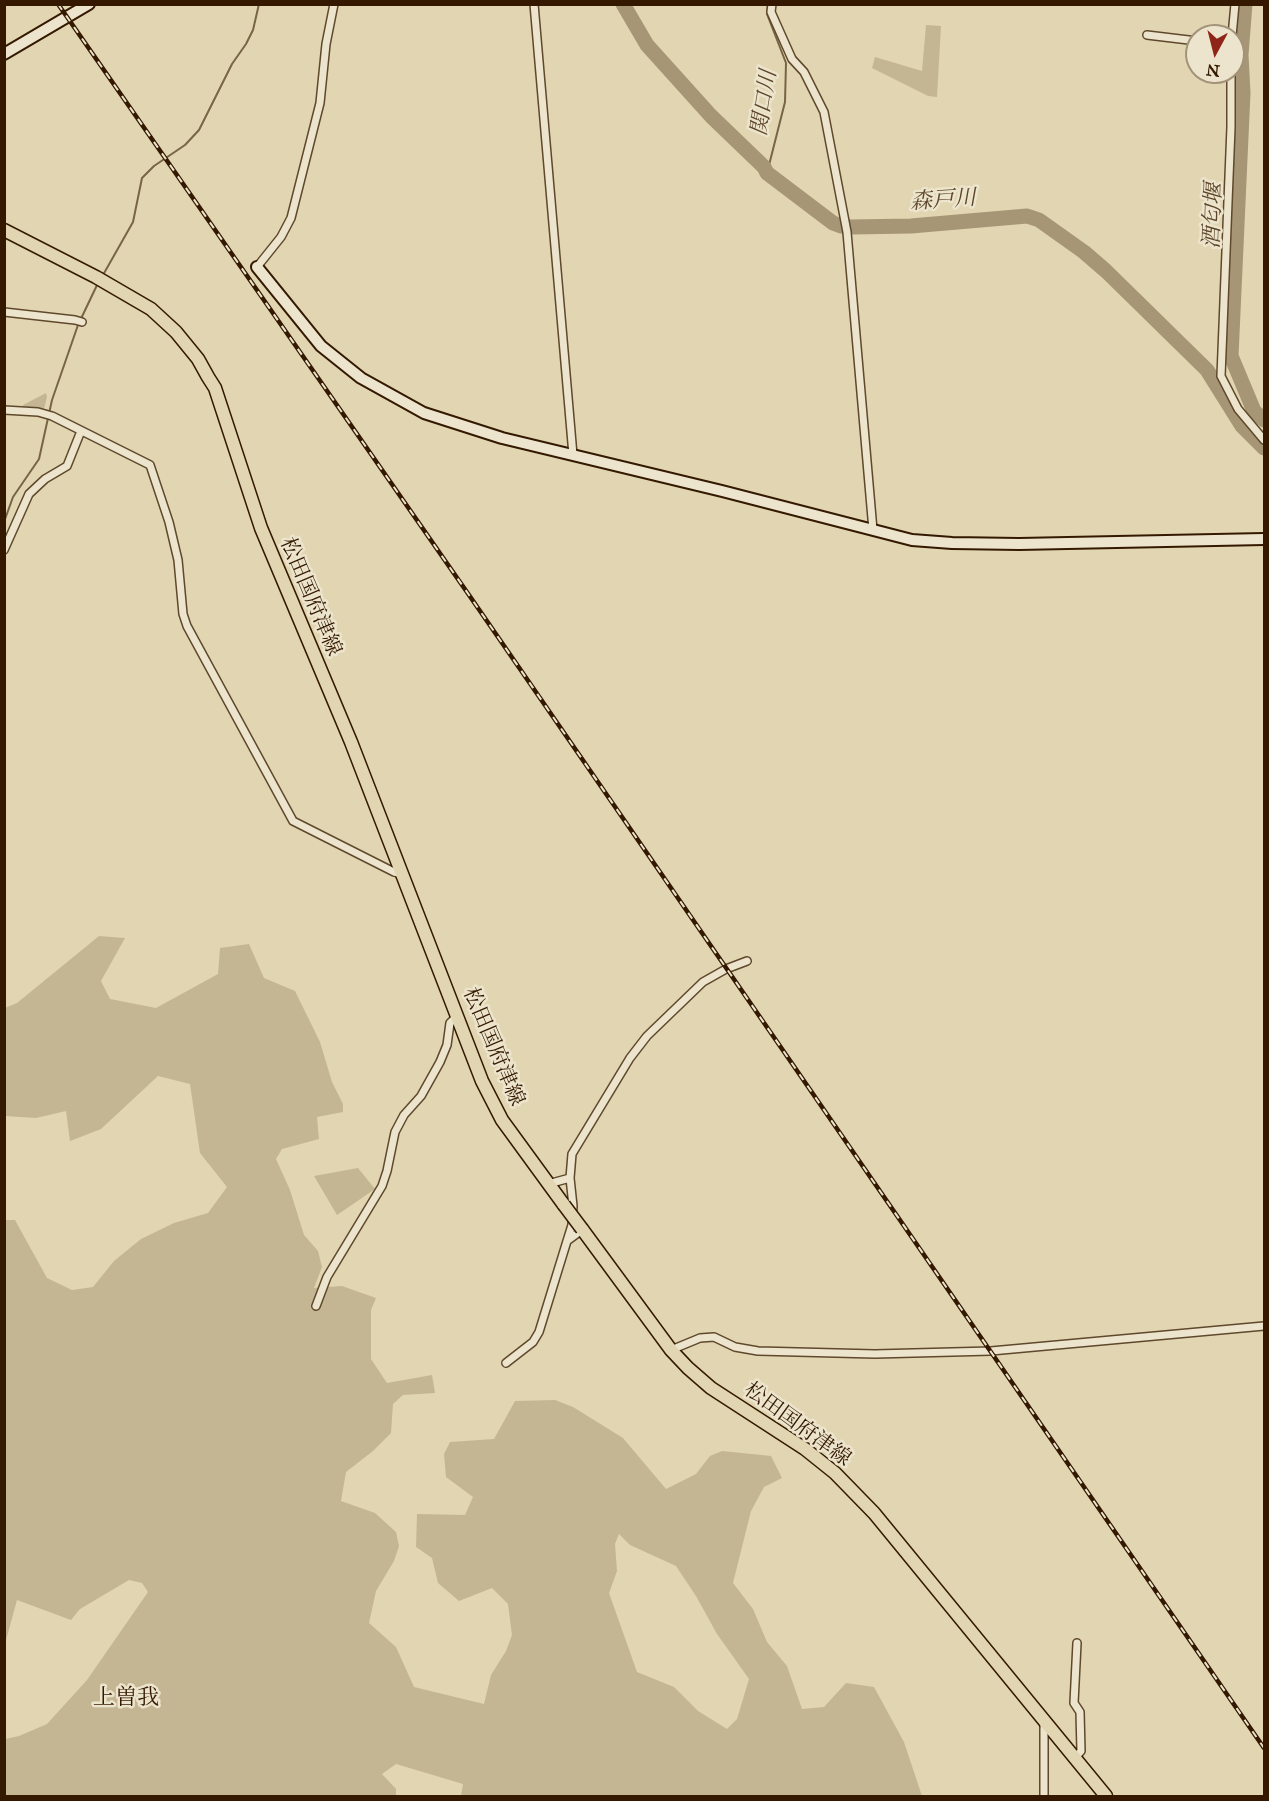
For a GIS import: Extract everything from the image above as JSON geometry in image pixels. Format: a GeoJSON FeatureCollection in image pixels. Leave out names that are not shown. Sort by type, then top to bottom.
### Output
{"type":"FeatureCollection","features":[{"type":"Feature","properties":{"kind":"main road","name":"松田国府津線"},"geometry":{"type":"LineString","coordinates":[[4,230],[100,279],[152,309],[176,332],[198,359],[215,388],[261,528],[351,742],[482,1081],[502,1120],[671,1350],[711,1388],[805,1449],[835,1473],[874,1513],[1106,1797]]}},
{"type":"Feature","properties":{"kind":"street"},"geometry":{"type":"LineString","coordinates":[[4,54],[89,4]]}},
{"type":"Feature","properties":{"kind":"street"},"geometry":{"type":"LineString","coordinates":[[334,4],[326,44],[321,103],[291,218],[281,237],[257,267],[321,346],[361,378],[424,413],[502,438],[912,540],[1019,544],[1264,539]]}},
{"type":"Feature","properties":{"kind":"street"},"geometry":{"type":"LineString","coordinates":[[534,4],[573,456]]}},
{"type":"Feature","properties":{"kind":"street"},"geometry":{"type":"LineString","coordinates":[[772,4],[771,12],[792,59],[804,72],[824,112],[846,227],[873,530]]}},
{"type":"Feature","properties":{"kind":"street"},"geometry":{"type":"LineString","coordinates":[[1233,24],[1235,4]]}},
{"type":"Feature","properties":{"kind":"street"},"geometry":{"type":"LineString","coordinates":[[1147,36],[1185,40]]}},
{"type":"Feature","properties":{"kind":"street"},"geometry":{"type":"LineString","coordinates":[[1231,84],[1221,376],[1238,409],[1264,440]]}},
{"type":"Feature","properties":{"kind":"street"},"geometry":{"type":"LineString","coordinates":[[4,312],[80,322]]}},
{"type":"Feature","properties":{"kind":"street"},"geometry":{"type":"LineString","coordinates":[[4,410],[52,416],[150,465],[169,522],[178,560],[183,614],[293,821],[402,874]]}},
{"type":"Feature","properties":{"kind":"street"},"geometry":{"type":"LineString","coordinates":[[4,550],[29,494],[37,485],[67,466],[81,431]]}},
{"type":"Feature","properties":{"kind":"street"},"geometry":{"type":"LineString","coordinates":[[506,1364],[533,1342],[538,1332],[567,1241],[572,1225],[573,1206],[570,1178],[572,1154],[630,1058],[647,1036],[703,982],[726,969],[747,961]]}},
{"type":"Feature","properties":{"kind":"street"},"geometry":{"type":"LineString","coordinates":[[316,1306],[327,1277],[382,1186],[395,1132],[404,1115],[421,1096],[440,1062],[447,1045],[450,1023],[457,1016]]}},
{"type":"Feature","properties":{"kind":"street"},"geometry":{"type":"LineString","coordinates":[[548,1184],[570,1178]]}},
{"type":"Feature","properties":{"kind":"street"},"geometry":{"type":"LineString","coordinates":[[567,1241],[582,1230]]}},
{"type":"Feature","properties":{"kind":"street"},"geometry":{"type":"LineString","coordinates":[[671,1350],[700,1338],[714,1337],[735,1347],[758,1351],[874,1354],[991,1351],[1264,1326]]}},
{"type":"Feature","properties":{"kind":"street"},"geometry":{"type":"LineString","coordinates":[[1075,1758],[1081,1750],[1080,1712],[1074,1703],[1077,1642]]}},
{"type":"Feature","properties":{"kind":"street"},"geometry":{"type":"LineString","coordinates":[[1044,1721],[1044,1797]]}},
{"type":"Feature","properties":{"kind":"shaded area"},"geometry":{"type":"Polygon","coordinates":[[[926,25],[941,26],[937,97],[928,96],[872,68],[875,57],[922,71],[926,25]]]}},
{"type":"Feature","properties":{"kind":"shaded area"},"geometry":{"type":"Polygon","coordinates":[[[46,393],[44,409],[23,409],[23,405],[46,393]]]}},
{"type":"Feature","properties":{"kind":"shaded area"},"geometry":{"type":"Polygon","coordinates":[[[99,936],[125,938],[101,981],[110,999],[156,1008],[218,974],[220,948],[249,944],[264,978],[295,991],[320,1042],[332,1082],[343,1104],[343,1112],[317,1117],[319,1139],[282,1149],[276,1159],[290,1190],[304,1235],[318,1251],[322,1267],[314,1288],[342,1286],[376,1298],[371,1310],[371,1359],[387,1383],[432,1375],[435,1393],[403,1395],[393,1404],[391,1433],[373,1451],[346,1472],[341,1501],[375,1513],[396,1532],[399,1546],[394,1561],[376,1591],[369,1623],[396,1647],[414,1687],[484,1704],[491,1675],[506,1651],[512,1635],[508,1604],[492,1588],[459,1601],[438,1583],[432,1558],[416,1547],[417,1514],[465,1515],[473,1497],[446,1477],[444,1454],[450,1442],[494,1439],[515,1401],[555,1400],[573,1407],[623,1438],[666,1489],[696,1474],[710,1456],[722,1451],[771,1456],[782,1478],[764,1487],[751,1511],[733,1583],[753,1609],[767,1642],[787,1666],[802,1709],[824,1707],[846,1683],[874,1687],[904,1742],[922,1796],[461,1796],[463,1784],[396,1764],[382,1774],[396,1789],[396,1796],[5,1796],[5,1739],[19,1736],[47,1724],[87,1680],[148,1592],[142,1583],[129,1580],[80,1609],[71,1620],[17,1600],[5,1644],[5,1220],[15,1220],[47,1278],[72,1290],[93,1287],[114,1261],[141,1239],[174,1223],[208,1213],[227,1187],[200,1153],[190,1084],[158,1076],[101,1129],[70,1141],[66,1111],[36,1118],[5,1116],[5,1008],[17,1003],[99,936]],[[619,1534],[615,1544],[617,1571],[609,1593],[637,1672],[674,1687],[698,1711],[727,1729],[737,1719],[749,1679],[717,1634],[676,1566],[630,1545],[619,1534]]]}},
{"type":"Feature","properties":{"kind":"shaded area"},"geometry":{"type":"Polygon","coordinates":[[[358,1168],[375,1189],[337,1215],[314,1176],[358,1168]]]}},
{"type":"Feature","properties":{"kind":"waterway"},"geometry":{"type":"LineString","coordinates":[[103,275],[133,222],[142,178],[154,166],[185,145],[199,130],[232,64],[253,30],[259,4]]}},
{"type":"Feature","properties":{"kind":"waterway","name":"森戸川"},"geometry":{"type":"LineString","coordinates":[[623,4],[647,45],[711,116],[764,167],[767,173],[833,223],[851,227],[911,226],[1027,216],[1039,220],[1106,271],[1207,370],[1242,426],[1264,448]]}},
{"type":"Feature","properties":{"kind":"waterway","name":"関口川"},"geometry":{"type":"LineString","coordinates":[[767,173],[785,102],[786,63],[767,14],[768,4]]}},
{"type":"Feature","properties":{"kind":"waterway","name":"酒匂堰"},"geometry":{"type":"LineString","coordinates":[[1245,4],[1241,55],[1243,93],[1231,356],[1254,411],[1264,420]]}},
{"type":"Feature","properties":{"kind":"waterway"},"geometry":{"type":"LineString","coordinates":[[4,522],[13,497],[39,459],[52,400],[78,325],[98,283]]}},
{"type":"Feature","properties":{"kind":"railway"},"geometry":{"type":"LineString","coordinates":[[58,4],[469,595],[1264,1748]]}},
{"type":"Feature","properties":{"kind":"district","name":"上曽我"},"geometry":{"type":"Point","coordinates":[126,1699]}}]}
